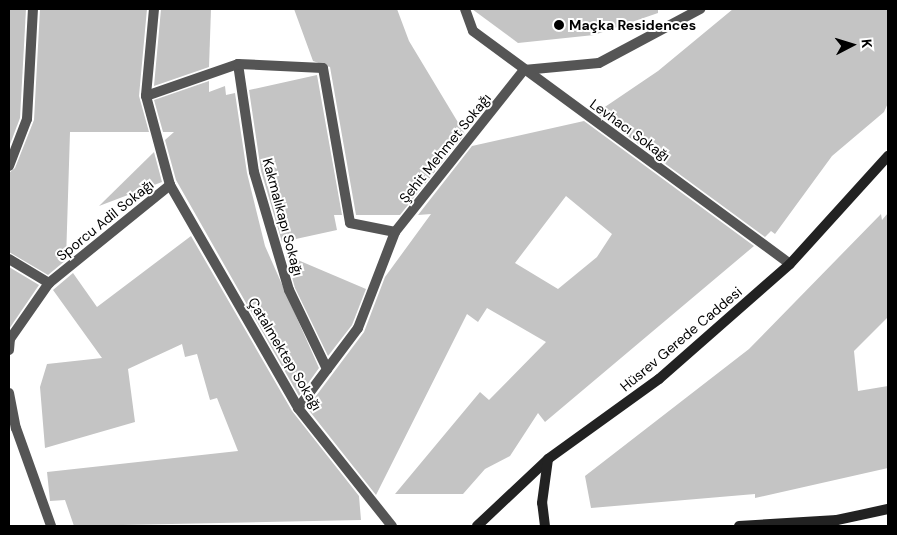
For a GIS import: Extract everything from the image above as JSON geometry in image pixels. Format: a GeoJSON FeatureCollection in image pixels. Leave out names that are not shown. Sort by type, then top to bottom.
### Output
{"type":"FeatureCollection","features":[{"type":"Feature","properties":{"kind":"street"},"geometry":{"type":"LineString","coordinates":[[9,166],[27,119],[33,9]]}},
{"type":"Feature","properties":{"kind":"street","name":"Sporcu Adil Sokağı"},"geometry":{"type":"LineString","coordinates":[[9,350],[10,339],[49,283],[170,185],[146,96],[154,9]]}},
{"type":"Feature","properties":{"kind":"street","name":"Levhacı Sokağı"},"geometry":{"type":"LineString","coordinates":[[465,9],[473,31],[790,264]]}},
{"type":"Feature","properties":{"kind":"street"},"geometry":{"type":"LineString","coordinates":[[524,70],[599,63],[700,9]]}},
{"type":"Feature","properties":{"kind":"street"},"geometry":{"type":"LineString","coordinates":[[146,96],[238,64],[323,68],[350,223],[395,232]]}},
{"type":"Feature","properties":{"kind":"street","name":"Kakmalıkapı Sokağı"},"geometry":{"type":"LineString","coordinates":[[238,64],[254,172],[289,290],[327,369]]}},
{"type":"Feature","properties":{"kind":"street","name":"Şehit Mehmet Sokağı"},"geometry":{"type":"LineString","coordinates":[[298,408],[358,328],[395,232],[524,70]]}},
{"type":"Feature","properties":{"kind":"street","name":"Hüsrev Gerede Caddesi"},"geometry":{"type":"LineString","coordinates":[[477,526],[548,459],[659,379],[790,264],[888,156]]}},
{"type":"Feature","properties":{"kind":"street","name":"Çatalmektep Sokağı"},"geometry":{"type":"LineString","coordinates":[[170,185],[298,408],[392,526]]}},
{"type":"Feature","properties":{"kind":"street"},"geometry":{"type":"LineString","coordinates":[[9,259],[49,283]]}},
{"type":"Feature","properties":{"kind":"street"},"geometry":{"type":"LineString","coordinates":[[9,393],[16,428],[51,526]]}},
{"type":"Feature","properties":{"kind":"street"},"geometry":{"type":"LineString","coordinates":[[545,526],[542,503],[548,459]]}},
{"type":"Feature","properties":{"kind":"street"},"geometry":{"type":"LineString","coordinates":[[739,526],[837,520],[888,509]]}},
{"type":"Feature","properties":{"kind":"building"},"geometry":{"type":"Polygon","coordinates":[[[9,9],[26,9],[20,118],[9,147],[9,9]]]}},
{"type":"Feature","properties":{"kind":"building"},"geometry":{"type":"Polygon","coordinates":[[[40,9],[147,9],[139,96],[149,132],[70,132],[66,260],[48,275],[9,252],[9,173],[15,168],[34,120],[40,9]]]}},
{"type":"Feature","properties":{"kind":"building"},"geometry":{"type":"Polygon","coordinates":[[[161,9],[211,9],[209,67],[154,86],[161,9]]]}},
{"type":"Feature","properties":{"kind":"building"},"geometry":{"type":"Polygon","coordinates":[[[294,9],[397,9],[409,41],[465,134],[400,215],[356,215],[330,67],[313,61],[294,9]]]}},
{"type":"Feature","properties":{"kind":"building","name":"Maçka Residences"},"geometry":{"type":"Polygon","coordinates":[[[472,9],[658,9],[658,13],[594,35],[518,43],[472,9]]]}},
{"type":"Feature","properties":{"kind":"building"},"geometry":{"type":"Polygon","coordinates":[[[733,9],[888,9],[888,103],[884,112],[832,156],[775,234],[771,231],[765,237],[596,113],[658,71],[733,9]]]}},
{"type":"Feature","properties":{"kind":"building"},"geometry":{"type":"Polygon","coordinates":[[[317,75],[342,215],[334,215],[337,230],[282,242],[261,171],[249,90],[317,75]]]}},
{"type":"Feature","properties":{"kind":"building"},"geometry":{"type":"Polygon","coordinates":[[[209,81],[209,92],[225,86],[226,95],[235,93],[247,173],[265,246],[319,368],[299,396],[176,180],[165,140],[174,132],[163,132],[154,100],[209,81]]]}},
{"type":"Feature","properties":{"kind":"building"},"geometry":{"type":"Polygon","coordinates":[[[584,121],[754,246],[545,422],[538,413],[510,456],[485,469],[463,494],[395,494],[480,392],[489,400],[546,342],[487,308],[478,322],[467,314],[376,495],[307,408],[364,332],[385,277],[431,214],[418,215],[472,146],[584,121]],[[566,196],[515,263],[558,289],[597,257],[612,234],[566,196]]]}},
{"type":"Feature","properties":{"kind":"building"},"geometry":{"type":"Polygon","coordinates":[[[154,152],[162,182],[99,206],[154,152]]]}},
{"type":"Feature","properties":{"kind":"building"},"geometry":{"type":"Polygon","coordinates":[[[888,213],[888,317],[854,351],[858,391],[888,386],[888,468],[755,498],[755,494],[591,508],[585,476],[749,349],[881,214],[882,220],[888,213]]]}},
{"type":"Feature","properties":{"kind":"building"},"geometry":{"type":"Polygon","coordinates":[[[191,236],[292,411],[359,496],[361,520],[74,526],[65,500],[50,501],[47,472],[238,451],[217,398],[210,400],[197,354],[185,357],[182,344],[128,369],[135,422],[45,448],[40,387],[47,364],[102,358],[53,290],[73,273],[97,307],[191,236]]]}},
{"type":"Feature","properties":{"kind":"building"},"geometry":{"type":"Polygon","coordinates":[[[286,255],[366,289],[352,325],[328,356],[295,288],[286,255]]]}},
{"type":"Feature","properties":{"kind":"building"},"geometry":{"type":"Polygon","coordinates":[[[9,267],[39,285],[9,329],[9,267]]]}},
{"type":"Feature","properties":{"kind":"place","name":"Maçka Residences"},"geometry":{"type":"Point","coordinates":[559,25]}}]}
